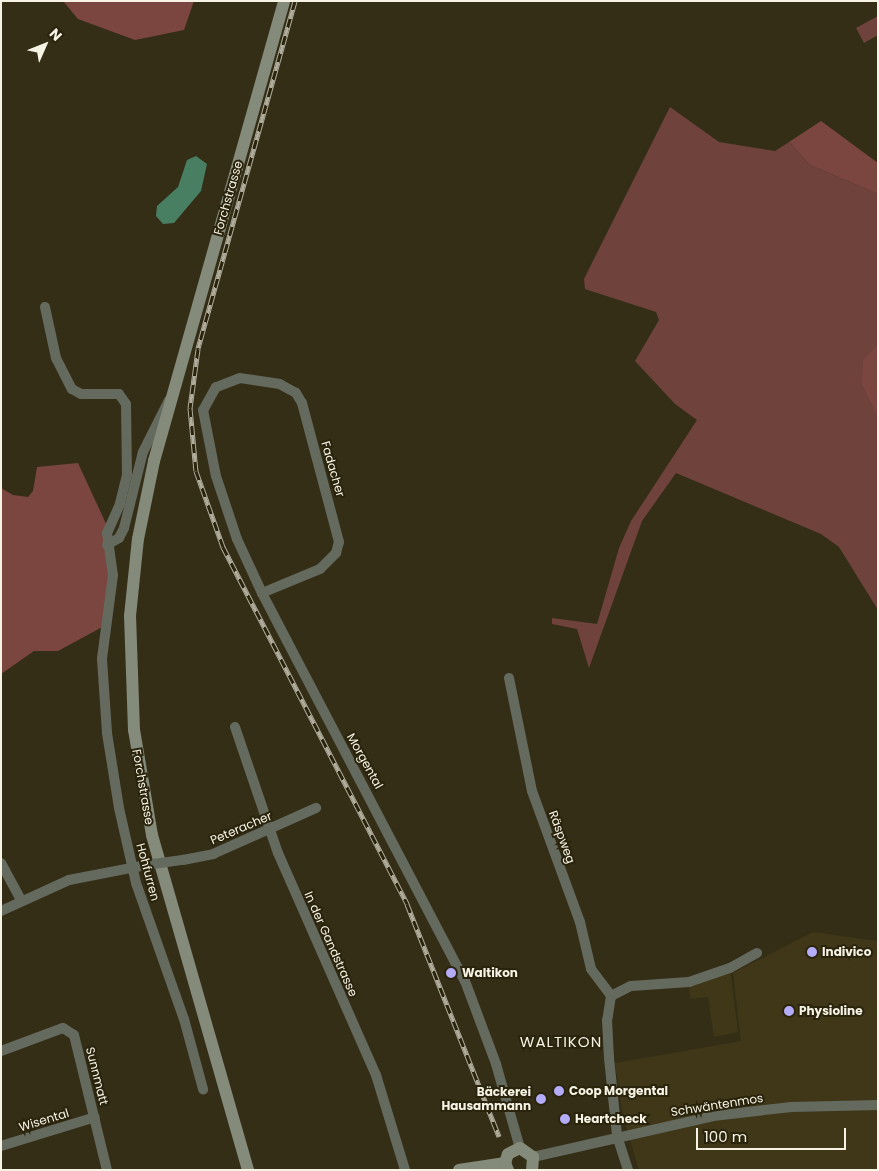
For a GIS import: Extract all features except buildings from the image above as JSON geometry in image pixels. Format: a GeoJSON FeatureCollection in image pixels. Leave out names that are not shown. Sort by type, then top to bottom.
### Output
{"type":"FeatureCollection","features":[{"type":"Feature","properties":{"kind":"main road","name":"Forchstrasse"},"geometry":{"type":"LineString","coordinates":[[248,1170],[152,835],[134,730],[129,660],[136,559],[146,494],[172,395],[284,1]]}},
{"type":"Feature","properties":{"kind":"main road"},"geometry":{"type":"LineString","coordinates":[[460,1170],[506,1166],[508,1154],[520,1148],[533,1163]]}},
{"type":"Feature","properties":{"kind":"street"},"geometry":{"type":"LineString","coordinates":[[45,307],[56,358],[72,390],[81,394],[119,394],[126,404],[127,475],[120,504],[108,528],[107,545]]}},
{"type":"Feature","properties":{"kind":"street","name":"Fadacher"},"geometry":{"type":"LineString","coordinates":[[216,387],[240,378],[255,378],[288,386],[296,393],[302,403],[335,522],[339,542],[328,563],[262,593]]}},
{"type":"Feature","properties":{"kind":"street","name":"Morgental"},"geometry":{"type":"LineString","coordinates":[[216,387],[203,410],[205,432],[237,539],[262,593],[465,981],[496,1064],[520,1148]]}},
{"type":"Feature","properties":{"kind":"street","name":"Forchstrasse"},"geometry":{"type":"LineString","coordinates":[[107,545],[119,538],[124,528],[143,452],[172,395]]}},
{"type":"Feature","properties":{"kind":"street","name":"Hohfurren"},"geometry":{"type":"LineString","coordinates":[[107,545],[113,575],[102,659],[107,732],[119,808],[132,867],[203,1089]]}},
{"type":"Feature","properties":{"kind":"street","name":"Räspweg"},"geometry":{"type":"LineString","coordinates":[[510,678],[532,791],[580,922],[591,969],[611,996]]}},
{"type":"Feature","properties":{"kind":"street","name":"In der Gandstrasse"},"geometry":{"type":"LineString","coordinates":[[235,727],[270,831],[376,1075],[405,1170]]}},
{"type":"Feature","properties":{"kind":"street","name":"Peteracher"},"geometry":{"type":"LineString","coordinates":[[1,911],[21,900],[69,880],[146,864],[214,854],[270,831],[316,808]]}},
{"type":"Feature","properties":{"kind":"street"},"geometry":{"type":"LineString","coordinates":[[1,863],[21,900]]}},
{"type":"Feature","properties":{"kind":"street"},"geometry":{"type":"LineString","coordinates":[[628,1170],[617,1136],[608,1058],[607,1020],[611,996],[631,986],[689,982],[718,973],[757,953]]}},
{"type":"Feature","properties":{"kind":"street","name":"Sunnmatt"},"geometry":{"type":"LineString","coordinates":[[1,1051],[63,1028],[74,1035],[107,1170]]}},
{"type":"Feature","properties":{"kind":"street","name":"Schwäntenmos"},"geometry":{"type":"LineString","coordinates":[[533,1163],[617,1136],[738,1112],[791,1107],[878,1105]]}},
{"type":"Feature","properties":{"kind":"street","name":"Wisental"},"geometry":{"type":"LineString","coordinates":[[1,1146],[94,1117]]}},
{"type":"Feature","properties":{"kind":"shaded area"},"geometry":{"type":"Polygon","coordinates":[[[63,1],[194,1],[184,30],[135,40],[78,19],[63,1]]]}},
{"type":"Feature","properties":{"kind":"shaded area"},"geometry":{"type":"Polygon","coordinates":[[[878,16],[878,35],[864,43],[856,28],[878,16]]]}},
{"type":"Feature","properties":{"kind":"shaded area"},"geometry":{"type":"Polygon","coordinates":[[[670,107],[719,142],[775,151],[789,142],[810,165],[878,194],[878,610],[839,547],[821,534],[676,473],[642,521],[589,668],[577,629],[552,624],[552,618],[597,624],[619,548],[631,521],[697,420],[675,404],[635,361],[659,320],[656,312],[585,289],[584,279],[670,107]]]}},
{"type":"Feature","properties":{"kind":"shaded area"},"geometry":{"type":"Polygon","coordinates":[[[821,121],[878,163],[878,194],[810,165],[789,142],[821,121]]]}},
{"type":"Feature","properties":{"kind":"shaded area"},"geometry":{"type":"Polygon","coordinates":[[[196,156],[207,164],[201,191],[174,223],[163,224],[156,216],[157,206],[178,187],[187,160],[196,156]]]}},
{"type":"Feature","properties":{"kind":"shaded area"},"geometry":{"type":"Polygon","coordinates":[[[878,345],[878,417],[862,384],[863,360],[878,345]]]}},
{"type":"Feature","properties":{"kind":"shaded area"},"geometry":{"type":"Polygon","coordinates":[[[78,463],[108,528],[111,561],[106,625],[58,651],[34,651],[1,674],[1,488],[13,495],[28,497],[33,491],[37,467],[78,463]]]}},
{"type":"Feature","properties":{"kind":"shaded area"},"geometry":{"type":"Polygon","coordinates":[[[813,932],[878,941],[878,1170],[639,1170],[623,1117],[615,1063],[741,1041],[733,973],[813,932]]]}},
{"type":"Feature","properties":{"kind":"shaded area"},"geometry":{"type":"Polygon","coordinates":[[[730,968],[738,1032],[714,1037],[708,997],[690,999],[689,982],[730,968]]]}},
{"type":"Feature","properties":{"kind":"railway"},"geometry":{"type":"LineString","coordinates":[[295,1],[198,349],[190,408],[196,471],[223,547],[407,904],[499,1136]]}},
{"type":"Feature","properties":{"kind":"place","name":"Indivico"},"geometry":{"type":"Point","coordinates":[812,952]}},
{"type":"Feature","properties":{"kind":"place","name":"Waltikon"},"geometry":{"type":"Point","coordinates":[451,973]}},
{"type":"Feature","properties":{"kind":"place","name":"Physioline"},"geometry":{"type":"Point","coordinates":[789,1011]}},
{"type":"Feature","properties":{"kind":"place","name":"Coop Morgental"},"geometry":{"type":"Point","coordinates":[559,1091]}},
{"type":"Feature","properties":{"kind":"place","name":"Bäckerei Hausammann"},"geometry":{"type":"Point","coordinates":[541,1099]}},
{"type":"Feature","properties":{"kind":"place","name":"Heartcheck"},"geometry":{"type":"Point","coordinates":[565,1119]}},
{"type":"Feature","properties":{"kind":"district","name":"WALTIKON"},"geometry":{"type":"Point","coordinates":[561,1042]}}]}
